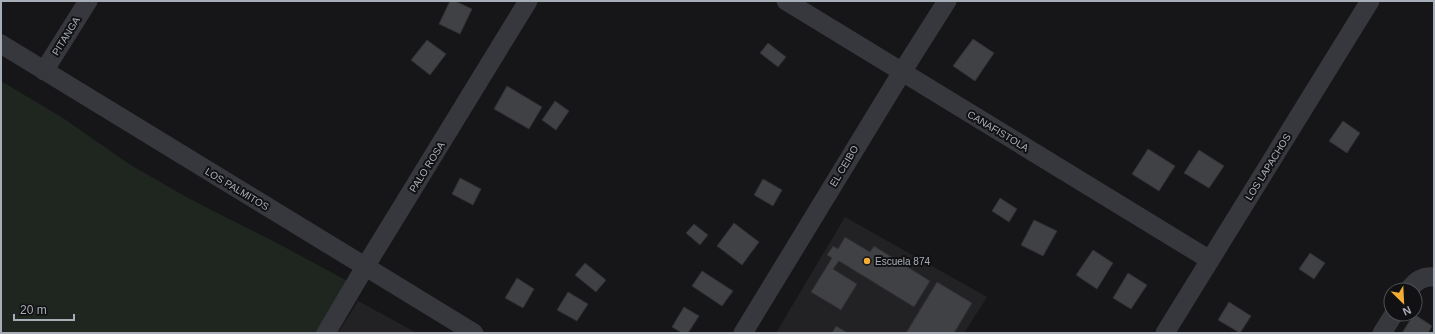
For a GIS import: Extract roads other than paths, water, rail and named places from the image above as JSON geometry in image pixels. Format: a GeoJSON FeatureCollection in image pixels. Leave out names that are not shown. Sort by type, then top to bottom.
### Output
{"type":"FeatureCollection","features":[{"type":"Feature","properties":{"kind":"street","name":"PITANGA"},"geometry":{"type":"LineString","coordinates":[[44,71],[88,1]]}},
{"type":"Feature","properties":{"kind":"street","name":"PALO ROSA"},"geometry":{"type":"LineString","coordinates":[[326,333],[528,1]]}},
{"type":"Feature","properties":{"kind":"street","name":"CANAFISTOLA"},"geometry":{"type":"LineString","coordinates":[[786,1],[1210,260]]}},
{"type":"Feature","properties":{"kind":"street","name":"EL CEIBO"},"geometry":{"type":"LineString","coordinates":[[743,333],[947,1]]}},
{"type":"Feature","properties":{"kind":"street","name":"LOS LAPACHOS"},"geometry":{"type":"LineString","coordinates":[[1165,333],[1370,1]]}},
{"type":"Feature","properties":{"kind":"street","name":"LOS PALMITOS"},"geometry":{"type":"LineString","coordinates":[[1,44],[474,333]]}},
{"type":"Feature","properties":{"kind":"street"},"geometry":{"type":"LineString","coordinates":[[1416,282],[1425,276],[1434,278]]}},
{"type":"Feature","properties":{"kind":"street"},"geometry":{"type":"LineString","coordinates":[[1382,333],[1389,322]]}},
{"type":"Feature","properties":{"kind":"place","name":"Escuela 874"},"geometry":{"type":"Point","coordinates":[867,261]}}]}
